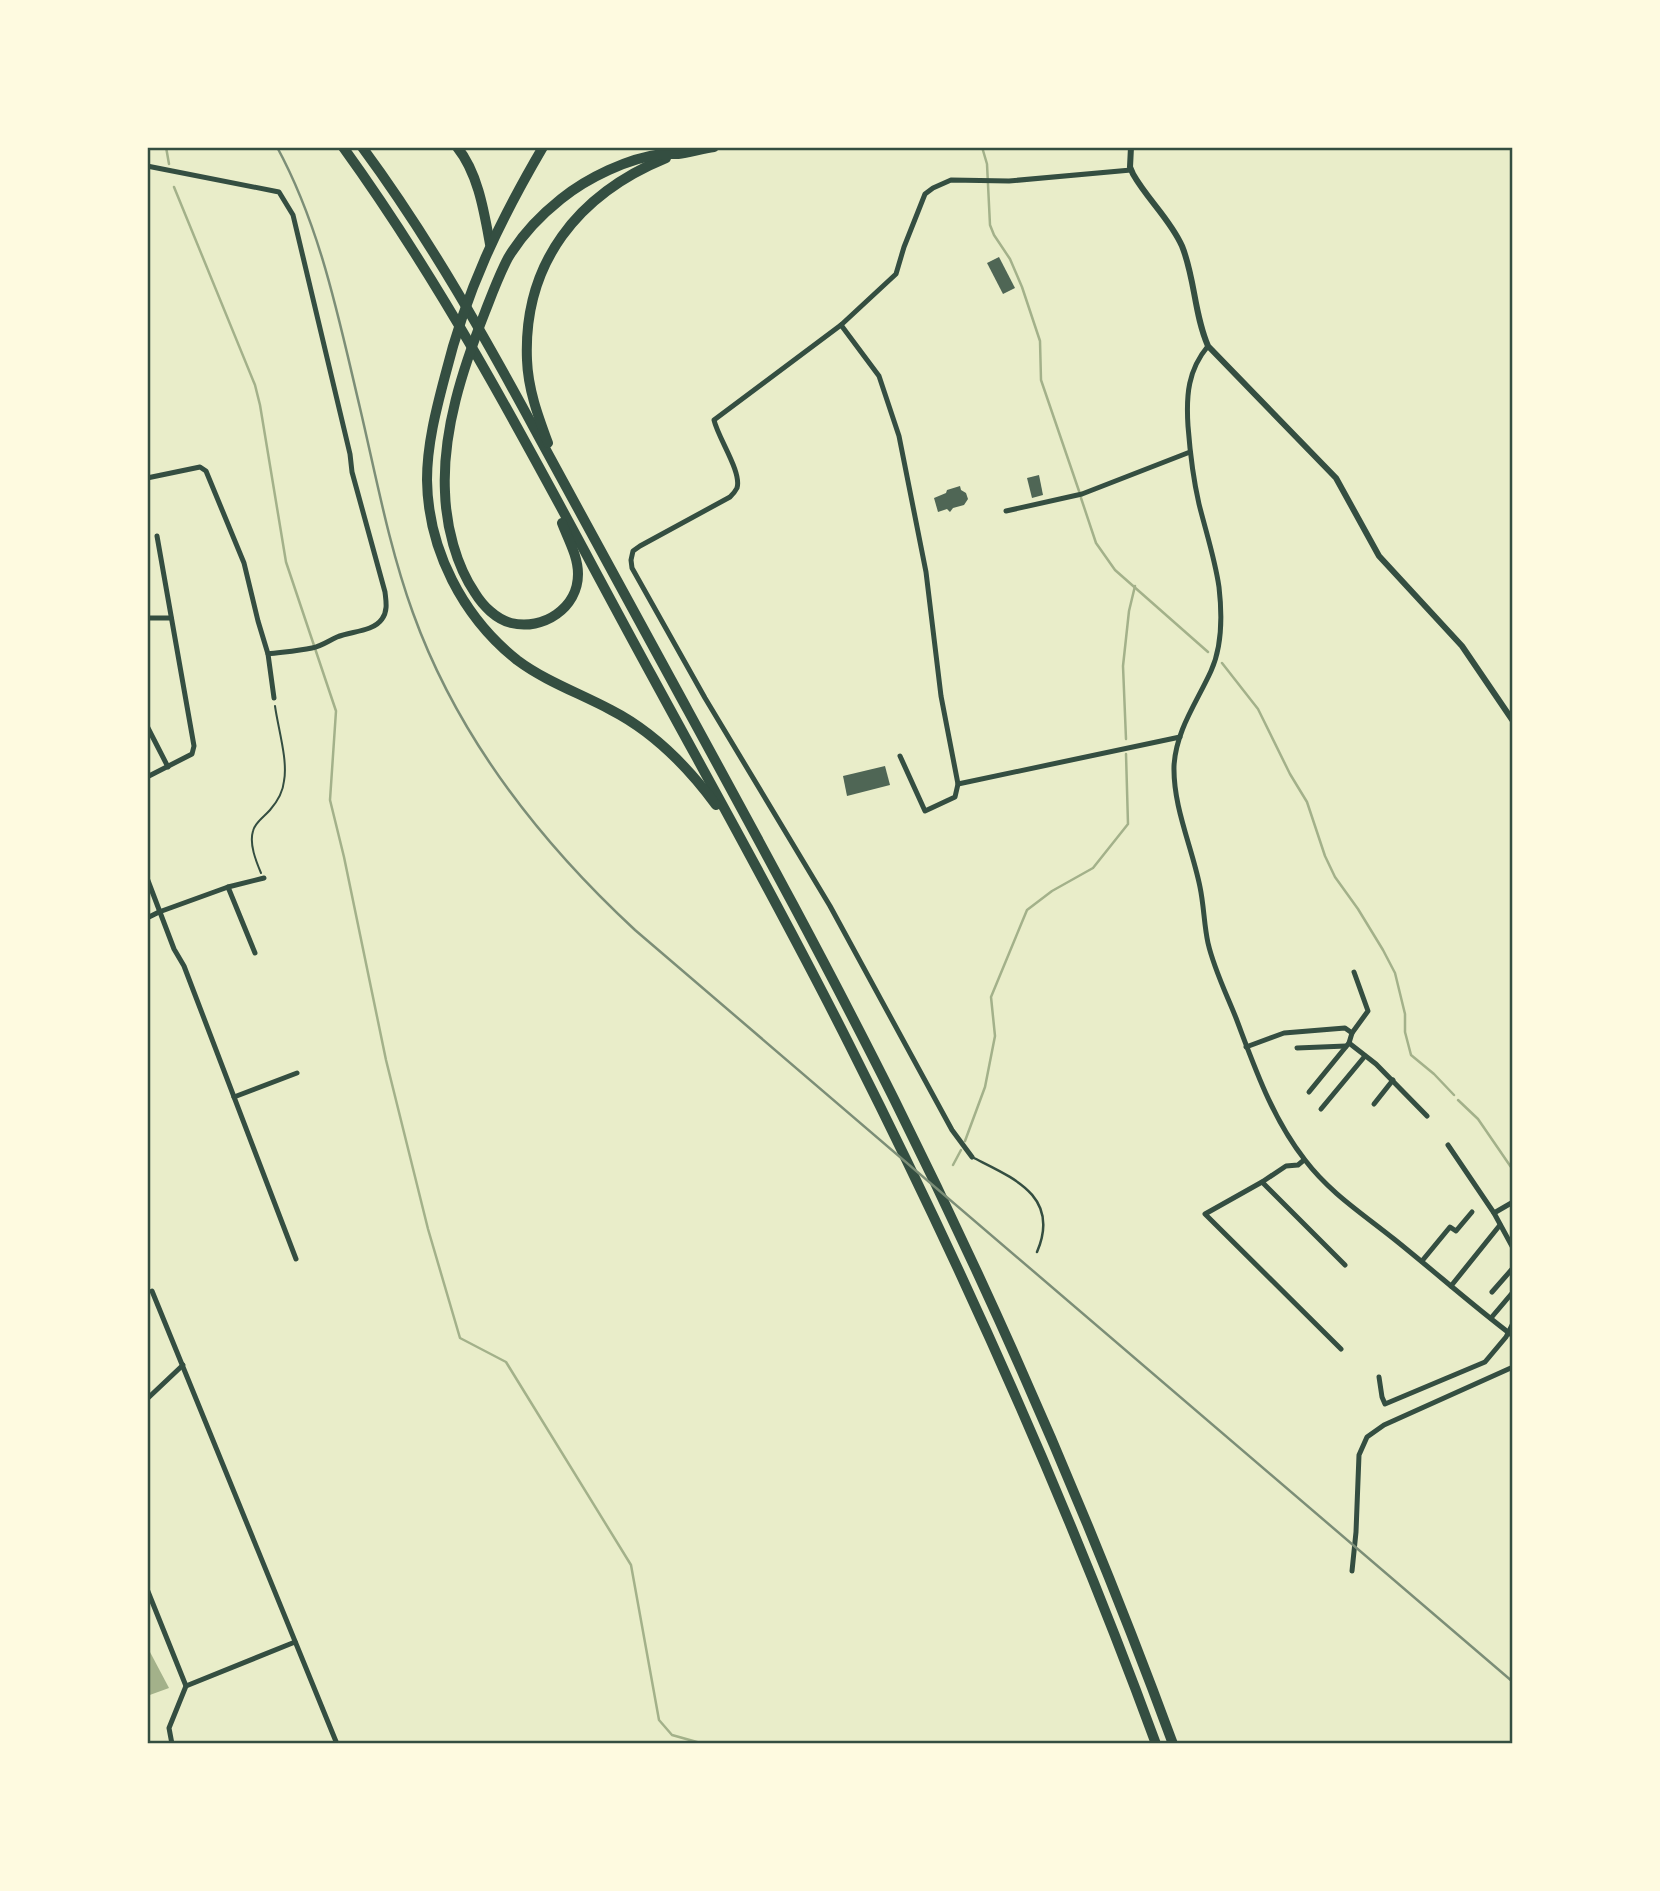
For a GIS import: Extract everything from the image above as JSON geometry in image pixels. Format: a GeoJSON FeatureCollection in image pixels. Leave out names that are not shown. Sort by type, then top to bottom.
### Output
{"type":"FeatureCollection","features":[{"type":"Feature","properties":{"kind":"highway"},"geometry":{"type":"LineString","coordinates":[[343,147],[441,294],[736,831],[851,1048],[949,1249],[1018,1401],[1076,1538],[1156,1744]]}},
{"type":"Feature","properties":{"kind":"highway"},"geometry":{"type":"LineString","coordinates":[[362,147],[415,225],[472,317],[801,918],[892,1095],[982,1283],[1073,1492],[1172,1744]]}},
{"type":"Feature","properties":{"kind":"highway"},"geometry":{"type":"LineString","coordinates":[[457,147],[472,172],[490,244]]}},
{"type":"Feature","properties":{"kind":"highway"},"geometry":{"type":"LineString","coordinates":[[542,147],[490,244],[462,314],[449,360],[432,427],[428,458],[428,489],[434,531],[446,569],[465,604],[502,647],[530,668],[625,718],[656,739],[685,767],[736,831]]}},
{"type":"Feature","properties":{"kind":"highway"},"geometry":{"type":"LineString","coordinates":[[548,486],[575,557],[578,574],[575,592],[564,608],[549,619],[532,624],[511,623],[494,614],[475,593],[462,567],[446,513],[444,473],[450,427],[472,344],[495,287],[521,239],[562,198],[625,163],[661,154],[714,147]]}},
{"type":"Feature","properties":{"kind":"highway"},"geometry":{"type":"LineString","coordinates":[[557,470],[536,409],[527,362],[531,306],[544,267],[556,243],[579,215],[600,196],[634,172],[677,154]]}},
{"type":"Feature","properties":{"kind":"street"},"geometry":{"type":"LineString","coordinates":[[1131,147],[1131,170],[1134,177],[1173,229],[1182,246],[1201,330],[1208,346],[1336,478],[1379,556],[1462,646],[1513,721]]}},
{"type":"Feature","properties":{"kind":"street"},"geometry":{"type":"LineString","coordinates":[[147,166],[279,192],[293,215],[312,288],[355,482],[385,592],[385,615],[380,622],[320,646],[268,654]]}},
{"type":"Feature","properties":{"kind":"street"},"geometry":{"type":"LineString","coordinates":[[972,1157],[952,1130],[823,895],[705,698],[632,568],[631,559],[633,551],[730,497],[736,490],[734,470],[714,420],[841,325],[896,274],[925,194],[951,180],[1021,180],[1131,170]]}},
{"type":"Feature","properties":{"kind":"street"},"geometry":{"type":"LineString","coordinates":[[841,325],[879,376],[899,436],[926,572],[941,696],[958,784],[955,797],[925,811],[900,756]]}},
{"type":"Feature","properties":{"kind":"street"},"geometry":{"type":"LineString","coordinates":[[1208,346],[1190,376],[1187,398],[1189,452],[1198,501],[1215,564],[1220,624],[1212,670],[1189,712],[1174,763],[1177,801],[1196,866],[1210,952],[1269,1101],[1304,1160],[1332,1191],[1511,1334]]}},
{"type":"Feature","properties":{"kind":"street"},"geometry":{"type":"LineString","coordinates":[[1006,511],[1082,494],[1189,452]]}},
{"type":"Feature","properties":{"kind":"street"},"geometry":{"type":"LineString","coordinates":[[147,478],[200,467],[205,471],[244,562],[268,654],[274,698]]}},
{"type":"Feature","properties":{"kind":"street"},"geometry":{"type":"LineString","coordinates":[[147,777],[192,754],[194,746],[157,536]]}},
{"type":"Feature","properties":{"kind":"street"},"geometry":{"type":"LineString","coordinates":[[147,618],[171,618]]}},
{"type":"Feature","properties":{"kind":"street"},"geometry":{"type":"LineString","coordinates":[[147,726],[167,767]]}},
{"type":"Feature","properties":{"kind":"street"},"geometry":{"type":"LineString","coordinates":[[958,784],[1180,737]]}},
{"type":"Feature","properties":{"kind":"street"},"geometry":{"type":"LineString","coordinates":[[147,878],[174,949],[184,965],[296,1259]]}},
{"type":"Feature","properties":{"kind":"street"},"geometry":{"type":"LineString","coordinates":[[147,918],[228,887],[264,878]]}},
{"type":"Feature","properties":{"kind":"street"},"geometry":{"type":"LineString","coordinates":[[228,887],[255,953]]}},
{"type":"Feature","properties":{"kind":"street"},"geometry":{"type":"LineString","coordinates":[[1310,1092],[1347,1044],[1352,1032],[1368,1011],[1354,972]]}},
{"type":"Feature","properties":{"kind":"street"},"geometry":{"type":"LineString","coordinates":[[1246,1047],[1284,1032],[1346,1028],[1352,1032]]}},
{"type":"Feature","properties":{"kind":"street"},"geometry":{"type":"LineString","coordinates":[[1297,1048],[1347,1044],[1393,1080],[1427,1116]]}},
{"type":"Feature","properties":{"kind":"street"},"geometry":{"type":"LineString","coordinates":[[1321,1110],[1365,1056]]}},
{"type":"Feature","properties":{"kind":"street"},"geometry":{"type":"LineString","coordinates":[[234,1097],[298,1073]]}},
{"type":"Feature","properties":{"kind":"street"},"geometry":{"type":"LineString","coordinates":[[1374,1104],[1393,1080]]}},
{"type":"Feature","properties":{"kind":"street"},"geometry":{"type":"LineString","coordinates":[[1448,1146],[1494,1213],[1513,1248]]}},
{"type":"Feature","properties":{"kind":"street"},"geometry":{"type":"LineString","coordinates":[[1304,1160],[1298,1165],[1286,1166],[1205,1214],[1340,1349]]}},
{"type":"Feature","properties":{"kind":"street"},"geometry":{"type":"LineString","coordinates":[[1262,1182],[1345,1265]]}},
{"type":"Feature","properties":{"kind":"street"},"geometry":{"type":"LineString","coordinates":[[1494,1213],[1513,1202]]}},
{"type":"Feature","properties":{"kind":"street"},"geometry":{"type":"LineString","coordinates":[[1422,1261],[1450,1227],[1456,1231],[1472,1212]]}},
{"type":"Feature","properties":{"kind":"street"},"geometry":{"type":"LineString","coordinates":[[1451,1286],[1500,1225]]}},
{"type":"Feature","properties":{"kind":"street"},"geometry":{"type":"LineString","coordinates":[[1493,1292],[1513,1268]]}},
{"type":"Feature","properties":{"kind":"street"},"geometry":{"type":"LineString","coordinates":[[152,1291],[337,1744]]}},
{"type":"Feature","properties":{"kind":"street"},"geometry":{"type":"LineString","coordinates":[[1491,1318],[1513,1292]]}},
{"type":"Feature","properties":{"kind":"street"},"geometry":{"type":"LineString","coordinates":[[1379,1377],[1385,1404],[1485,1362],[1511,1334],[1513,1322]]}},
{"type":"Feature","properties":{"kind":"street"},"geometry":{"type":"LineString","coordinates":[[147,1399],[183,1366]]}},
{"type":"Feature","properties":{"kind":"street"},"geometry":{"type":"LineString","coordinates":[[1352,1571],[1357,1524],[1358,1461],[1367,1437],[1384,1425],[1513,1367]]}},
{"type":"Feature","properties":{"kind":"street"},"geometry":{"type":"LineString","coordinates":[[147,1589],[187,1686]]}},
{"type":"Feature","properties":{"kind":"street"},"geometry":{"type":"LineString","coordinates":[[172,1744],[169,1728],[187,1686],[295,1642]]}},
{"type":"Feature","properties":{"kind":"lane"},"geometry":{"type":"LineString","coordinates":[[972,1157],[1007,1175],[1031,1193],[1039,1204],[1044,1220],[1044,1234],[1037,1252]]}},
{"type":"Feature","properties":{"kind":"path"},"geometry":{"type":"LineString","coordinates":[[264,878],[255,859],[253,828],[270,810],[285,780],[274,698]]}},
{"type":"Feature","properties":{"kind":"shaded area"},"geometry":{"type":"Polygon","coordinates":[[[150,1652],[169,1688],[147,1696],[147,1653],[150,1652]]]}},
{"type":"Feature","properties":{"kind":"building"},"geometry":{"type":"Polygon","coordinates":[[[999,257],[1015,288],[1003,294],[987,263],[999,257]]]}},
{"type":"Feature","properties":{"kind":"building"},"geometry":{"type":"Polygon","coordinates":[[[1039,475],[1043,495],[1032,498],[1027,478],[1039,475]]]}},
{"type":"Feature","properties":{"kind":"building"},"geometry":{"type":"Polygon","coordinates":[[[960,486],[968,499],[964,505],[953,508],[950,512],[947,509],[938,512],[934,498],[960,486]]]}},
{"type":"Feature","properties":{"kind":"building"},"geometry":{"type":"Polygon","coordinates":[[[885,766],[890,785],[847,796],[843,776],[885,766]]]}},
{"type":"Feature","properties":{"kind":"waterway"},"geometry":{"type":"LineString","coordinates":[[166,147],[169,164]]}},
{"type":"Feature","properties":{"kind":"waterway"},"geometry":{"type":"LineString","coordinates":[[982,147],[987,164],[990,225],[1010,259],[1022,287],[1040,341],[1041,380],[1079,491]]}},
{"type":"Feature","properties":{"kind":"waterway"},"geometry":{"type":"LineString","coordinates":[[174,187],[255,385],[260,405],[286,562],[336,711],[330,800],[386,1060],[428,1229],[460,1338],[506,1362],[631,1565],[659,1720],[672,1735],[704,1744]]}},
{"type":"Feature","properties":{"kind":"waterway"},"geometry":{"type":"LineString","coordinates":[[1081,498],[1096,543],[1115,570],[1208,652]]}},
{"type":"Feature","properties":{"kind":"waterway"},"geometry":{"type":"LineString","coordinates":[[1126,739],[1123,666],[1129,611],[1135,586]]}},
{"type":"Feature","properties":{"kind":"waterway"},"geometry":{"type":"LineString","coordinates":[[1222,663],[1258,709],[1307,802],[1335,877],[1358,909],[1395,973],[1411,1055],[1454,1095]]}},
{"type":"Feature","properties":{"kind":"waterway"},"geometry":{"type":"LineString","coordinates":[[965,1141],[985,1087],[995,1036],[991,997],[1027,910],[1052,891],[1093,868],[1128,824],[1126,754]]}},
{"type":"Feature","properties":{"kind":"waterway"},"geometry":{"type":"LineString","coordinates":[[1458,1100],[1478,1119],[1513,1170]]}},
{"type":"Feature","properties":{"kind":"waterway"},"geometry":{"type":"LineString","coordinates":[[953,1165],[961,1150]]}},
{"type":"Feature","properties":{"kind":"railway"},"geometry":{"type":"LineString","coordinates":[[277,147],[306,210],[327,275],[390,537],[413,613],[453,703],[478,745],[534,824],[635,930],[1513,1682]]}}]}
